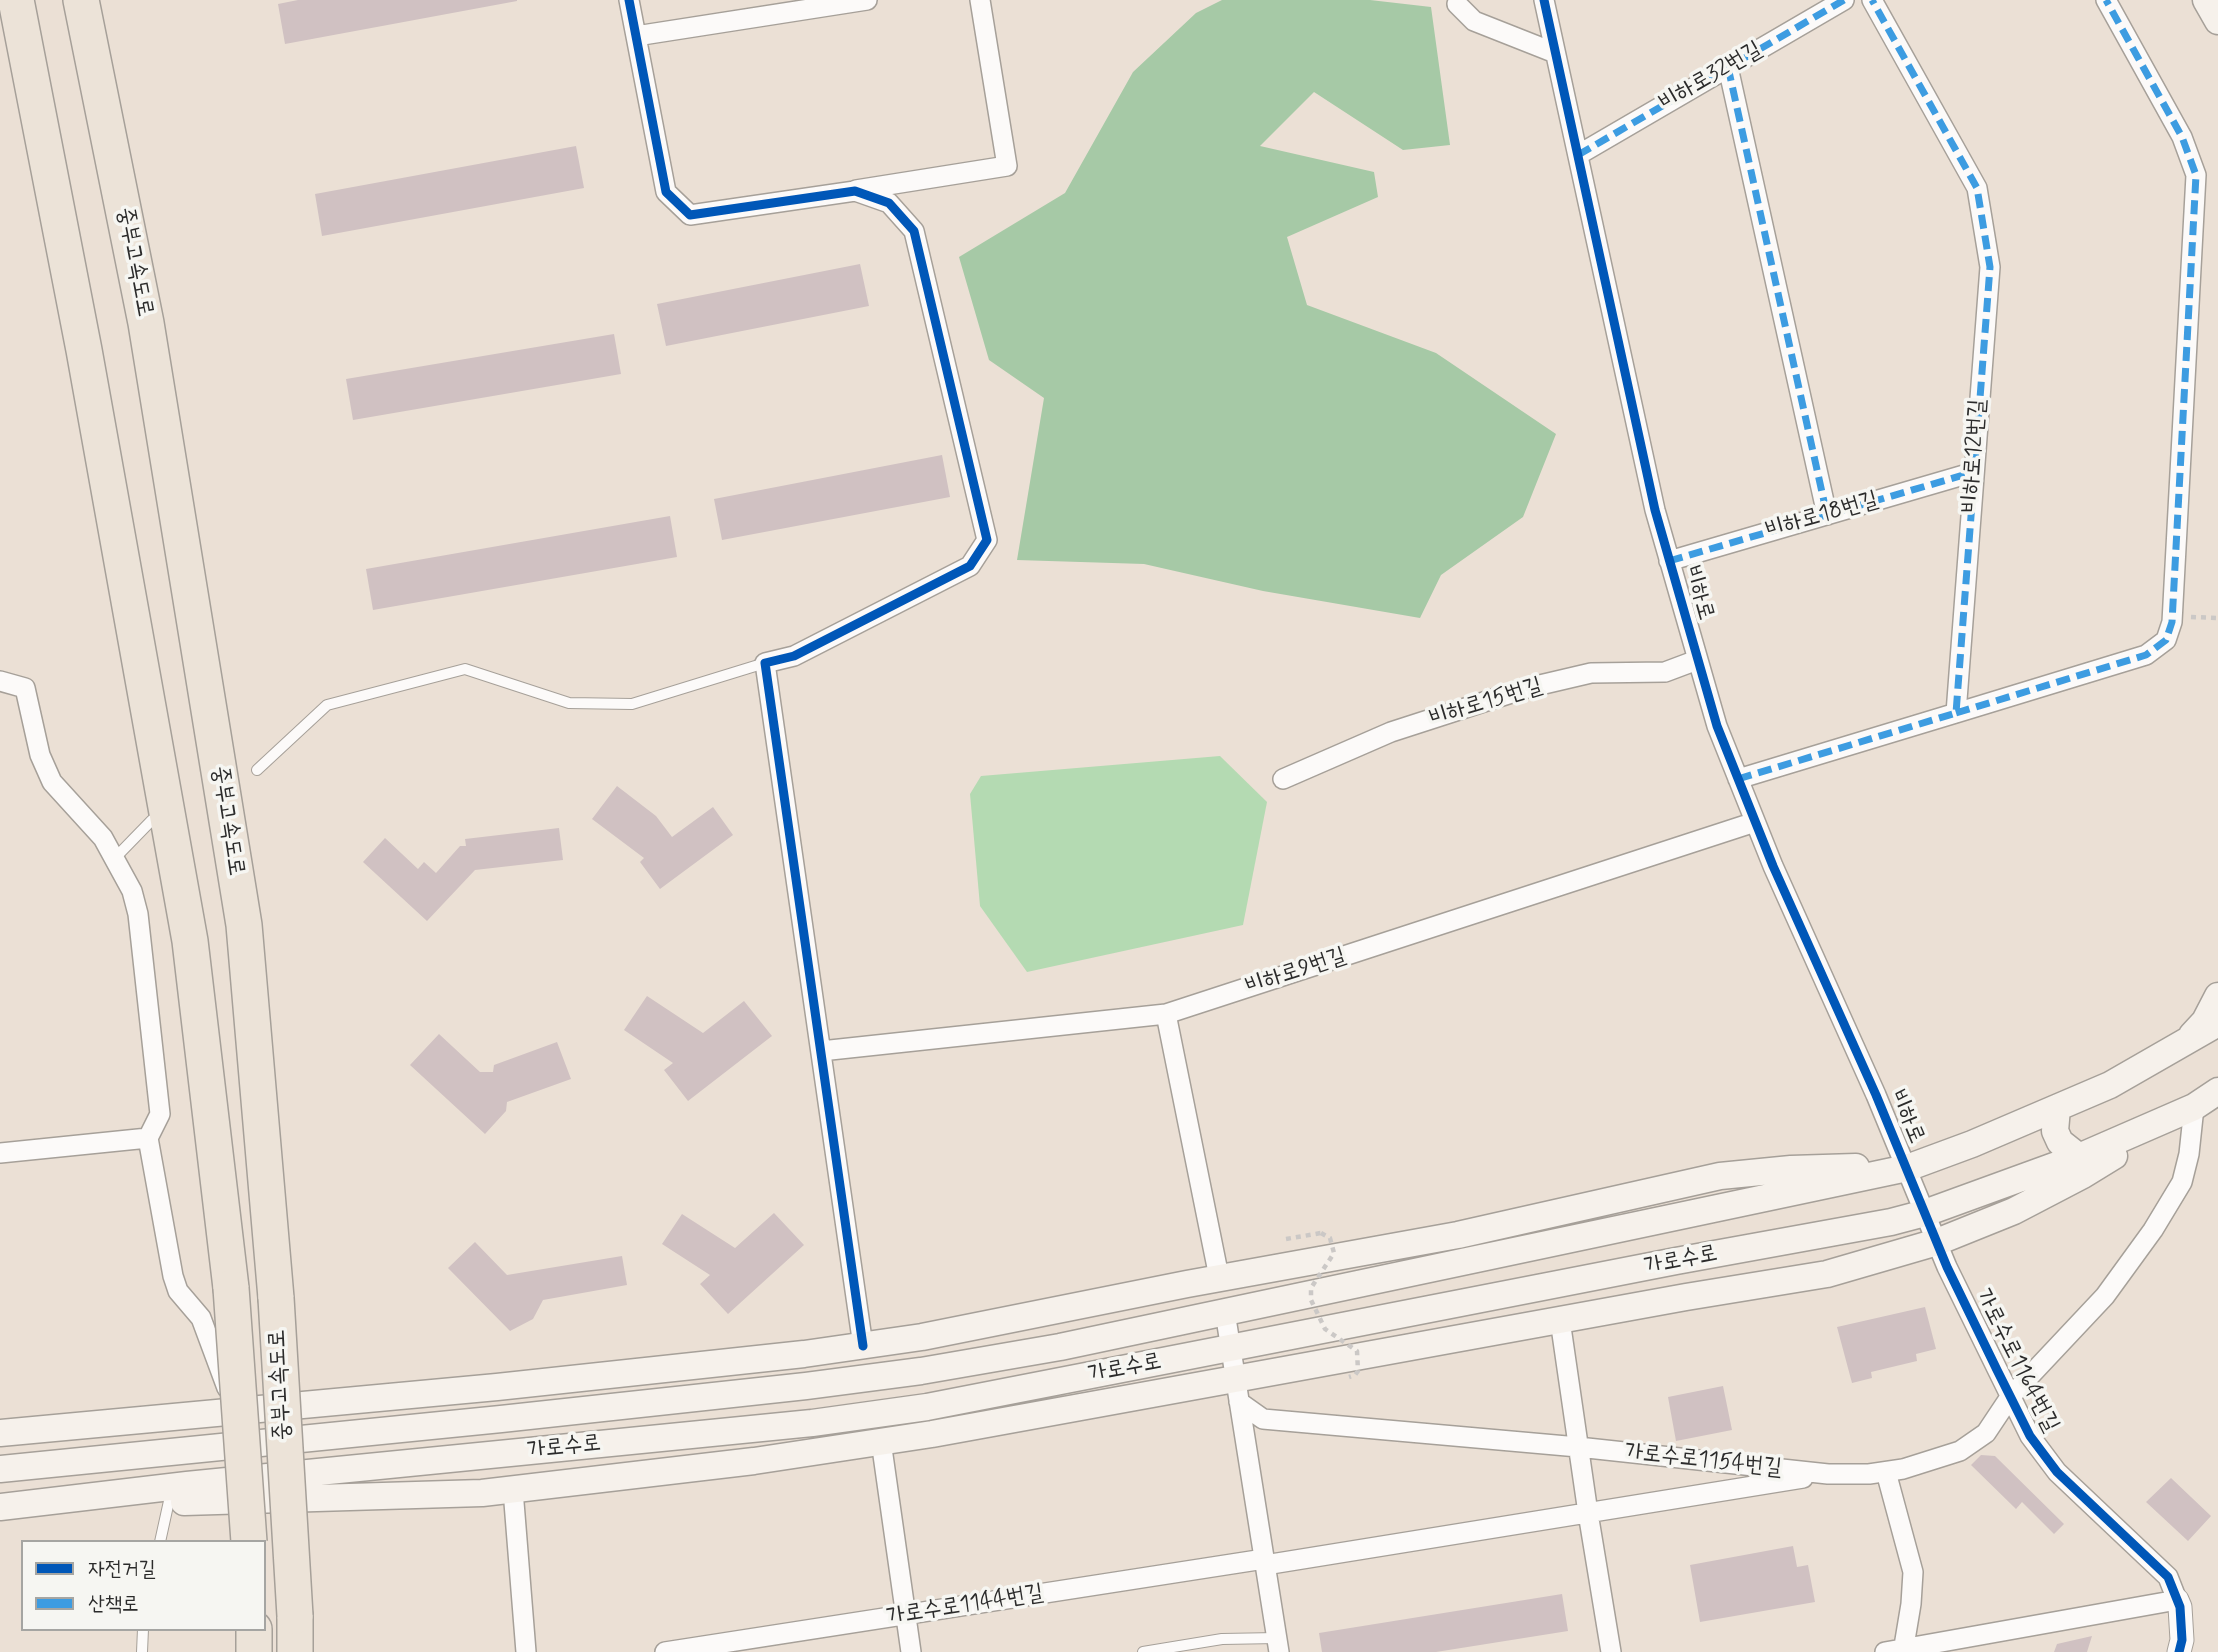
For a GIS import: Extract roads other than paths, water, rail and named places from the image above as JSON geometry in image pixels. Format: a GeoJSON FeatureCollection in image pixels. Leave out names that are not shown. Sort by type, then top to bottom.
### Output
{"type":"FeatureCollection","features":[{"type":"Feature","properties":{"kind":"highway","name":"중부고속도로"},"geometry":{"type":"LineString","coordinates":[[16,0],[84,350],[190,941],[232,1287],[249,1540]]}},
{"type":"Feature","properties":{"kind":"highway","name":"중부고속도로"},"geometry":{"type":"LineString","coordinates":[[81,0],[146,323],[244,925],[276,1298],[295,1652]]}},
{"type":"Feature","properties":{"kind":"highway"},"geometry":{"type":"LineString","coordinates":[[254,1631],[254,1652]]}},
{"type":"Feature","properties":{"kind":"main road"},"geometry":{"type":"LineString","coordinates":[[2206,0],[2218,21]]}},
{"type":"Feature","properties":{"kind":"main road"},"geometry":{"type":"LineString","coordinates":[[2182,1044],[2205,1021],[2218,996]]}},
{"type":"Feature","properties":{"kind":"main road","name":"가로수로"},"geometry":{"type":"LineString","coordinates":[[0,1469],[515,1418],[832,1382],[921,1371],[1060,1347],[1907,1168],[1972,1144],[2110,1085],[2218,1023]]}},
{"type":"Feature","properties":{"kind":"main road"},"geometry":{"type":"LineString","coordinates":[[59,1500],[169,1501],[482,1493],[754,1461],[1238,1391],[1560,1320],[1827,1274],[1937,1242],[2014,1211],[2072,1181],[2212,1097]]}},
{"type":"Feature","properties":{"kind":"main road","name":"가로수로"},"geometry":{"type":"LineString","coordinates":[[0,1507],[812,1423],[927,1408],[1676,1261],[1891,1223],[1926,1213],[2079,1157],[2212,1097]]}},
{"type":"Feature","properties":{"kind":"main road"},"geometry":{"type":"LineString","coordinates":[[2057,1108],[2055,1131],[2060,1142],[2079,1157]]}},
{"type":"Feature","properties":{"kind":"main road","name":"가로수로"},"geometry":{"type":"LineString","coordinates":[[0,1433],[498,1387],[863,1346],[973,1327],[1219,1277],[1458,1235],[1720,1176],[1791,1169],[1907,1168]]}},
{"type":"Feature","properties":{"kind":"street"},"geometry":{"type":"LineString","coordinates":[[629,0],[666,192],[690,215],[1007,166],[980,0]]}},
{"type":"Feature","properties":{"kind":"street"},"geometry":{"type":"LineString","coordinates":[[636,36],[867,0]]}},
{"type":"Feature","properties":{"kind":"street","name":"비하로"},"geometry":{"type":"LineString","coordinates":[[1544,0],[1655,510],[1717,726],[1755,822],[1907,1168]]}},
{"type":"Feature","properties":{"kind":"street","name":"비하로32번길"},"geometry":{"type":"LineString","coordinates":[[1577,155],[1844,0]]}},
{"type":"Feature","properties":{"kind":"street","name":"비하로12번길"},"geometry":{"type":"LineString","coordinates":[[1872,0],[1977,188],[1990,267],[1956,713]]}},
{"type":"Feature","properties":{"kind":"street"},"geometry":{"type":"LineString","coordinates":[[1738,779],[2146,655],[2166,640],[2172,616],[2196,175],[2182,137],[2106,0]]}},
{"type":"Feature","properties":{"kind":"street"},"geometry":{"type":"LineString","coordinates":[[1457,1],[1474,21],[1555,53]]}},
{"type":"Feature","properties":{"kind":"street"},"geometry":{"type":"LineString","coordinates":[[1728,67],[1827,515]]}},
{"type":"Feature","properties":{"kind":"street"},"geometry":{"type":"LineString","coordinates":[[855,191],[889,203],[914,231],[987,540],[970,566],[794,656],[765,663],[863,1346]]}},
{"type":"Feature","properties":{"kind":"street","name":"비하로18번길"},"geometry":{"type":"LineString","coordinates":[[1669,561],[1974,472]]}},
{"type":"Feature","properties":{"kind":"street","name":"비하로15번길"},"geometry":{"type":"LineString","coordinates":[[1283,779],[1391,732],[1527,688],[1591,673],[1665,672],[1698,660]]}},
{"type":"Feature","properties":{"kind":"street"},"geometry":{"type":"LineString","coordinates":[[0,681],[25,688],[40,755],[52,782],[103,838],[132,891],[138,914],[160,1114],[148,1138],[173,1276],[178,1291],[201,1318],[235,1412]]}},
{"type":"Feature","properties":{"kind":"street","name":"비하로9번길"},"geometry":{"type":"LineString","coordinates":[[821,1051],[1166,1014],[1755,822]]}},
{"type":"Feature","properties":{"kind":"street"},"geometry":{"type":"LineString","coordinates":[[1166,1014],[1219,1277]]}},
{"type":"Feature","properties":{"kind":"street","name":"가로수로1164번길"},"geometry":{"type":"LineString","coordinates":[[1828,1474],[1886,1472],[1960,1451],[1986,1433],[2010,1397],[2105,1296],[2153,1230],[2182,1182],[2189,1154],[2212,1097]]}},
{"type":"Feature","properties":{"kind":"street"},"geometry":{"type":"LineString","coordinates":[[0,1153],[148,1138]]}},
{"type":"Feature","properties":{"kind":"street","name":"가로수로1164번길"},"geometry":{"type":"LineString","coordinates":[[1907,1168],[1947,1267],[2030,1436],[2057,1472],[2168,1577],[2180,1607],[2182,1640],[2179,1652]]}},
{"type":"Feature","properties":{"kind":"street"},"geometry":{"type":"LineString","coordinates":[[1225,1312],[1278,1645]]}},
{"type":"Feature","properties":{"kind":"street"},"geometry":{"type":"LineString","coordinates":[[1560,1320],[1611,1652]]}},
{"type":"Feature","properties":{"kind":"street","name":"가로수로1154번길"},"geometry":{"type":"LineString","coordinates":[[1238,1391],[1263,1419],[1578,1447],[1828,1474]]}},
{"type":"Feature","properties":{"kind":"street"},"geometry":{"type":"LineString","coordinates":[[881,1441],[911,1652]]}},
{"type":"Feature","properties":{"kind":"street"},"geometry":{"type":"LineString","coordinates":[[1886,1472],[1913,1572],[1911,1604],[1897,1651],[2177,1600]]}},
{"type":"Feature","properties":{"kind":"street","name":"가로수로1144번길"},"geometry":{"type":"LineString","coordinates":[[665,1652],[1588,1513],[1828,1474]]}},
{"type":"Feature","properties":{"kind":"street"},"geometry":{"type":"LineString","coordinates":[[513,1490],[526,1652]]}},
{"type":"Feature","properties":{"kind":"lane"},"geometry":{"type":"LineString","coordinates":[[257,770],[327,705],[465,669],[569,703],[632,704],[765,663]]}},
{"type":"Feature","properties":{"kind":"lane"},"geometry":{"type":"LineString","coordinates":[[115,858],[152,820]]}},
{"type":"Feature","properties":{"kind":"lane"},"geometry":{"type":"LineString","coordinates":[[160,1540],[169,1501]]}},
{"type":"Feature","properties":{"kind":"lane"},"geometry":{"type":"LineString","coordinates":[[142,1652],[143,1631]]}},
{"type":"Feature","properties":{"kind":"lane"},"geometry":{"type":"LineString","coordinates":[[1143,1652],[1222,1639],[1278,1645]]}}]}
